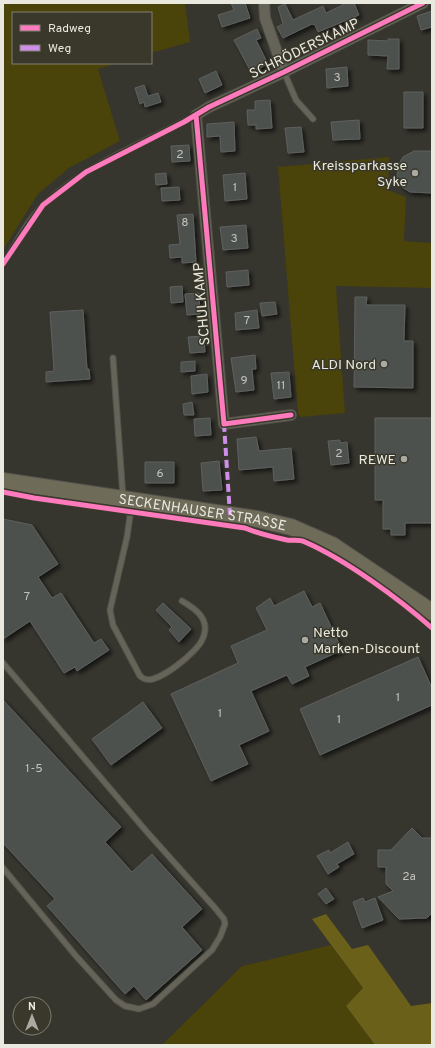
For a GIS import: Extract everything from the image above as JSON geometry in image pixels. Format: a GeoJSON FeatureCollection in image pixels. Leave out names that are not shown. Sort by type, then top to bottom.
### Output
{"type":"FeatureCollection","features":[{"type":"Feature","properties":{"kind":"main road","name":"SECKENHAUSER STRASSE"},"geometry":{"type":"LineString","coordinates":[[3,481],[127,501],[257,519],[291,528],[332,545],[429,608]]}},
{"type":"Feature","properties":{"kind":"street","name":"SCHRÖDERSKAMP"},"geometry":{"type":"LineString","coordinates":[[264,3],[265,18],[284,72]]}},
{"type":"Feature","properties":{"kind":"street","name":"SCHRÖDERSKAMP"},"geometry":{"type":"LineString","coordinates":[[196,115],[209,107],[284,72],[423,3]]}},
{"type":"Feature","properties":{"kind":"street","name":"SCHULKAMP"},"geometry":{"type":"LineString","coordinates":[[196,115],[224,424],[291,415]]}},
{"type":"Feature","properties":{"kind":"lane"},"geometry":{"type":"LineString","coordinates":[[284,72],[296,100],[313,119]]}},
{"type":"Feature","properties":{"kind":"lane"},"geometry":{"type":"LineString","coordinates":[[3,264],[43,205],[64,188],[86,172],[196,115]]}},
{"type":"Feature","properties":{"kind":"lane"},"geometry":{"type":"LineString","coordinates":[[113,358],[127,501],[127,537],[110,610],[113,625],[140,676],[145,679],[152,679],[162,675],[193,654],[202,641],[204,623],[201,615],[182,601]]}},
{"type":"Feature","properties":{"kind":"lane"},"geometry":{"type":"LineString","coordinates":[[3,663],[147,832],[215,908],[224,919],[225,924],[220,937],[212,950],[153,1004],[139,1009],[125,1006],[116,1000],[91,973],[3,868]]}},
{"type":"Feature","properties":{"kind":"shaded area"},"geometry":{"type":"Polygon","coordinates":[[[3,3],[185,3],[190,42],[152,53],[152,12],[12,12],[12,64],[114,64],[98,69],[120,141],[69,168],[38,194],[3,250],[3,3]]]}},
{"type":"Feature","properties":{"kind":"shaded area"},"geometry":{"type":"Polygon","coordinates":[[[389,157],[388,190],[406,197],[404,241],[432,243],[432,288],[336,286],[345,413],[301,417],[298,414],[278,167],[389,157]]]}},
{"type":"Feature","properties":{"kind":"shaded area"},"geometry":{"type":"Polygon","coordinates":[[[326,914],[352,949],[368,945],[411,1006],[432,1003],[432,1045],[375,1045],[346,1006],[363,988],[312,919],[326,914]]]}},
{"type":"Feature","properties":{"kind":"shaded area"},"geometry":{"type":"Polygon","coordinates":[[[331,945],[363,988],[346,1006],[375,1045],[162,1045],[242,966],[331,945]]]}},
{"type":"Feature","properties":{"kind":"building"},"geometry":{"type":"Polygon","coordinates":[[[231,3],[245,3],[250,18],[222,27],[218,15],[234,10],[231,3]]]}},
{"type":"Feature","properties":{"kind":"building"},"geometry":{"type":"Polygon","coordinates":[[[342,3],[354,3],[359,15],[318,32],[315,25],[312,24],[283,38],[277,27],[283,24],[278,7],[285,4],[293,20],[323,6],[326,13],[343,5],[342,3]]]}},
{"type":"Feature","properties":{"kind":"building"},"geometry":{"type":"Polygon","coordinates":[[[432,11],[432,27],[421,30],[417,16],[432,11]]]}},
{"type":"Feature","properties":{"kind":"building"},"geometry":{"type":"Polygon","coordinates":[[[257,29],[261,38],[256,40],[268,64],[251,72],[234,40],[257,29]]]}},
{"type":"Feature","properties":{"kind":"building"},"geometry":{"type":"Polygon","coordinates":[[[388,39],[399,39],[399,69],[387,69],[388,56],[368,55],[368,40],[388,41],[388,39]]]}},
{"type":"Feature","properties":{"kind":"building"},"geometry":{"type":"Polygon","coordinates":[[[347,67],[348,86],[327,88],[326,69],[347,67]]]}},
{"type":"Feature","properties":{"kind":"building"},"geometry":{"type":"Polygon","coordinates":[[[216,71],[222,85],[205,93],[199,79],[216,71]]]}},
{"type":"Feature","properties":{"kind":"building"},"geometry":{"type":"Polygon","coordinates":[[[144,85],[148,96],[158,93],[161,102],[145,107],[144,102],[140,104],[135,88],[144,85]]]}},
{"type":"Feature","properties":{"kind":"building"},"geometry":{"type":"Polygon","coordinates":[[[404,92],[423,92],[423,128],[404,128],[404,92]]]}},
{"type":"Feature","properties":{"kind":"building"},"geometry":{"type":"Polygon","coordinates":[[[270,100],[272,128],[256,129],[256,125],[248,125],[247,110],[255,110],[255,101],[270,100]]]}},
{"type":"Feature","properties":{"kind":"building"},"geometry":{"type":"Polygon","coordinates":[[[359,120],[360,139],[333,140],[331,122],[359,120]]]}},
{"type":"Feature","properties":{"kind":"building"},"geometry":{"type":"Polygon","coordinates":[[[234,122],[235,151],[221,152],[220,136],[207,137],[207,124],[234,122]]]}},
{"type":"Feature","properties":{"kind":"building"},"geometry":{"type":"Polygon","coordinates":[[[301,127],[304,152],[288,153],[285,128],[301,127]]]}},
{"type":"Feature","properties":{"kind":"building"},"geometry":{"type":"Polygon","coordinates":[[[189,145],[190,161],[172,162],[171,146],[189,145]]]}},
{"type":"Feature","properties":{"kind":"building","name":"Kreissparkasse Syke"},"geometry":{"type":"Polygon","coordinates":[[[414,151],[432,151],[432,193],[410,192],[402,187],[399,182],[397,176],[399,164],[403,157],[414,151]]]}},
{"type":"Feature","properties":{"kind":"building"},"geometry":{"type":"Polygon","coordinates":[[[166,173],[167,184],[156,185],[155,174],[166,173]]]}},
{"type":"Feature","properties":{"kind":"building"},"geometry":{"type":"Polygon","coordinates":[[[245,173],[247,199],[225,201],[223,175],[245,173]]]}},
{"type":"Feature","properties":{"kind":"building"},"geometry":{"type":"Polygon","coordinates":[[[179,187],[180,200],[162,201],[161,188],[179,187]]]}},
{"type":"Feature","properties":{"kind":"building"},"geometry":{"type":"Polygon","coordinates":[[[193,214],[196,262],[182,263],[182,257],[170,258],[169,245],[180,244],[177,215],[193,214]]]}},
{"type":"Feature","properties":{"kind":"building"},"geometry":{"type":"Polygon","coordinates":[[[246,225],[248,248],[223,250],[220,227],[246,225]]]}},
{"type":"Feature","properties":{"kind":"building"},"geometry":{"type":"Polygon","coordinates":[[[248,270],[249,285],[227,287],[226,272],[248,270]]]}},
{"type":"Feature","properties":{"kind":"building"},"geometry":{"type":"Polygon","coordinates":[[[182,286],[183,302],[171,303],[170,287],[182,286]]]}},
{"type":"Feature","properties":{"kind":"building"},"geometry":{"type":"Polygon","coordinates":[[[199,293],[200,314],[187,315],[185,294],[199,293]]]}},
{"type":"Feature","properties":{"kind":"building","name":"ALDI Nord"},"geometry":{"type":"Polygon","coordinates":[[[355,297],[367,297],[366,305],[405,305],[404,341],[413,341],[413,388],[354,387],[355,297]]]}},
{"type":"Feature","properties":{"kind":"building"},"geometry":{"type":"Polygon","coordinates":[[[275,302],[277,314],[262,316],[260,303],[275,302]]]}},
{"type":"Feature","properties":{"kind":"building"},"geometry":{"type":"Polygon","coordinates":[[[83,310],[87,369],[89,369],[90,379],[46,382],[46,372],[54,371],[50,312],[83,310]]]}},
{"type":"Feature","properties":{"kind":"building"},"geometry":{"type":"Polygon","coordinates":[[[257,310],[259,328],[236,330],[235,313],[257,310]]]}},
{"type":"Feature","properties":{"kind":"building"},"geometry":{"type":"Polygon","coordinates":[[[204,336],[205,352],[190,353],[188,337],[204,336]]]}},
{"type":"Feature","properties":{"kind":"building"},"geometry":{"type":"Polygon","coordinates":[[[255,355],[256,369],[252,369],[254,390],[236,392],[231,358],[255,355]]]}},
{"type":"Feature","properties":{"kind":"building"},"geometry":{"type":"Polygon","coordinates":[[[195,361],[195,371],[181,372],[181,362],[195,361]]]}},
{"type":"Feature","properties":{"kind":"building"},"geometry":{"type":"Polygon","coordinates":[[[289,372],[291,397],[274,399],[271,373],[289,372]]]}},
{"type":"Feature","properties":{"kind":"building"},"geometry":{"type":"Polygon","coordinates":[[[207,374],[208,392],[192,394],[191,376],[207,374]]]}},
{"type":"Feature","properties":{"kind":"building"},"geometry":{"type":"Polygon","coordinates":[[[192,402],[194,415],[184,415],[183,404],[192,402]]]}},
{"type":"Feature","properties":{"kind":"building"},"geometry":{"type":"Polygon","coordinates":[[[210,418],[211,435],[195,436],[194,419],[210,418]]]}},
{"type":"Feature","properties":{"kind":"building","name":"REWE"},"geometry":{"type":"Polygon","coordinates":[[[375,418],[432,418],[432,523],[405,523],[405,535],[391,535],[391,529],[383,529],[383,500],[375,500],[375,418]]]}},
{"type":"Feature","properties":{"kind":"building"},"geometry":{"type":"Polygon","coordinates":[[[256,437],[259,451],[291,448],[294,479],[274,481],[273,467],[239,470],[237,439],[256,437]]]}},
{"type":"Feature","properties":{"kind":"building"},"geometry":{"type":"Polygon","coordinates":[[[340,440],[340,443],[347,442],[349,463],[331,465],[328,441],[340,440]]]}},
{"type":"Feature","properties":{"kind":"building"},"geometry":{"type":"Polygon","coordinates":[[[219,461],[222,490],[203,491],[201,463],[219,461]]]}},
{"type":"Feature","properties":{"kind":"building"},"geometry":{"type":"Polygon","coordinates":[[[145,462],[174,462],[174,483],[145,483],[145,462]]]}},
{"type":"Feature","properties":{"kind":"building"},"geometry":{"type":"Polygon","coordinates":[[[3,519],[32,525],[58,564],[38,577],[52,598],[61,593],[94,643],[101,639],[109,650],[77,671],[75,667],[64,673],[30,621],[3,639],[3,519]]]}},
{"type":"Feature","properties":{"kind":"building"},"geometry":{"type":"Polygon","coordinates":[[[304,591],[312,607],[320,603],[342,650],[305,667],[309,676],[292,684],[287,675],[251,691],[269,731],[239,745],[248,764],[211,781],[171,694],[238,663],[231,646],[267,630],[256,608],[270,598],[274,606],[304,591]]]}},
{"type":"Feature","properties":{"kind":"building"},"geometry":{"type":"Polygon","coordinates":[[[163,603],[191,629],[179,642],[169,630],[172,627],[156,610],[163,603]]]}},
{"type":"Feature","properties":{"kind":"building"},"geometry":{"type":"Polygon","coordinates":[[[418,657],[432,688],[432,705],[320,755],[300,709],[418,657]]]}},
{"type":"Feature","properties":{"kind":"building"},"geometry":{"type":"Polygon","coordinates":[[[3,700],[121,827],[105,842],[132,872],[152,854],[202,909],[182,927],[202,950],[146,1000],[134,986],[125,994],[47,906],[55,899],[3,843],[3,700]]]}},
{"type":"Feature","properties":{"kind":"building"},"geometry":{"type":"Polygon","coordinates":[[[143,702],[162,728],[111,765],[92,739],[143,702]]]}},
{"type":"Feature","properties":{"kind":"building"},"geometry":{"type":"Polygon","coordinates":[[[412,828],[422,838],[432,838],[432,913],[427,918],[399,919],[378,897],[393,891],[386,884],[386,867],[378,867],[378,850],[391,850],[412,828]]]}},
{"type":"Feature","properties":{"kind":"building"},"geometry":{"type":"Polygon","coordinates":[[[348,842],[354,854],[337,864],[339,867],[328,874],[317,856],[329,850],[330,853],[348,842]]]}},
{"type":"Feature","properties":{"kind":"building"},"geometry":{"type":"Polygon","coordinates":[[[326,888],[334,899],[326,904],[318,894],[326,888]]]}},
{"type":"Feature","properties":{"kind":"building"},"geometry":{"type":"Polygon","coordinates":[[[363,898],[365,902],[375,898],[383,920],[362,928],[353,902],[363,898]]]}},
{"type":"Feature","properties":{"kind":"marked path"},"geometry":{"type":"LineString","coordinates":[[224,424],[230,515]]}},
{"type":"Feature","properties":{"kind":"cycle path"},"geometry":{"type":"LineString","coordinates":[[3,264],[43,205],[86,172],[184,122],[209,107],[284,72],[423,3]]}},
{"type":"Feature","properties":{"kind":"cycle path"},"geometry":{"type":"LineString","coordinates":[[196,115],[224,424],[291,415]]}},
{"type":"Feature","properties":{"kind":"cycle path"},"geometry":{"type":"LineString","coordinates":[[3,492],[34,498],[245,528],[276,538],[303,541],[337,559],[371,580],[404,604],[432,628]]}},
{"type":"Feature","properties":{"kind":"place","name":"Kreissparkasse Syke"},"geometry":{"type":"Point","coordinates":[415,173]}},
{"type":"Feature","properties":{"kind":"place","name":"ALDI Nord"},"geometry":{"type":"Point","coordinates":[384,364]}},
{"type":"Feature","properties":{"kind":"place","name":"REWE"},"geometry":{"type":"Point","coordinates":[404,459]}},
{"type":"Feature","properties":{"kind":"place","name":"Netto Marken-Discount"},"geometry":{"type":"Point","coordinates":[305,640]}}]}
